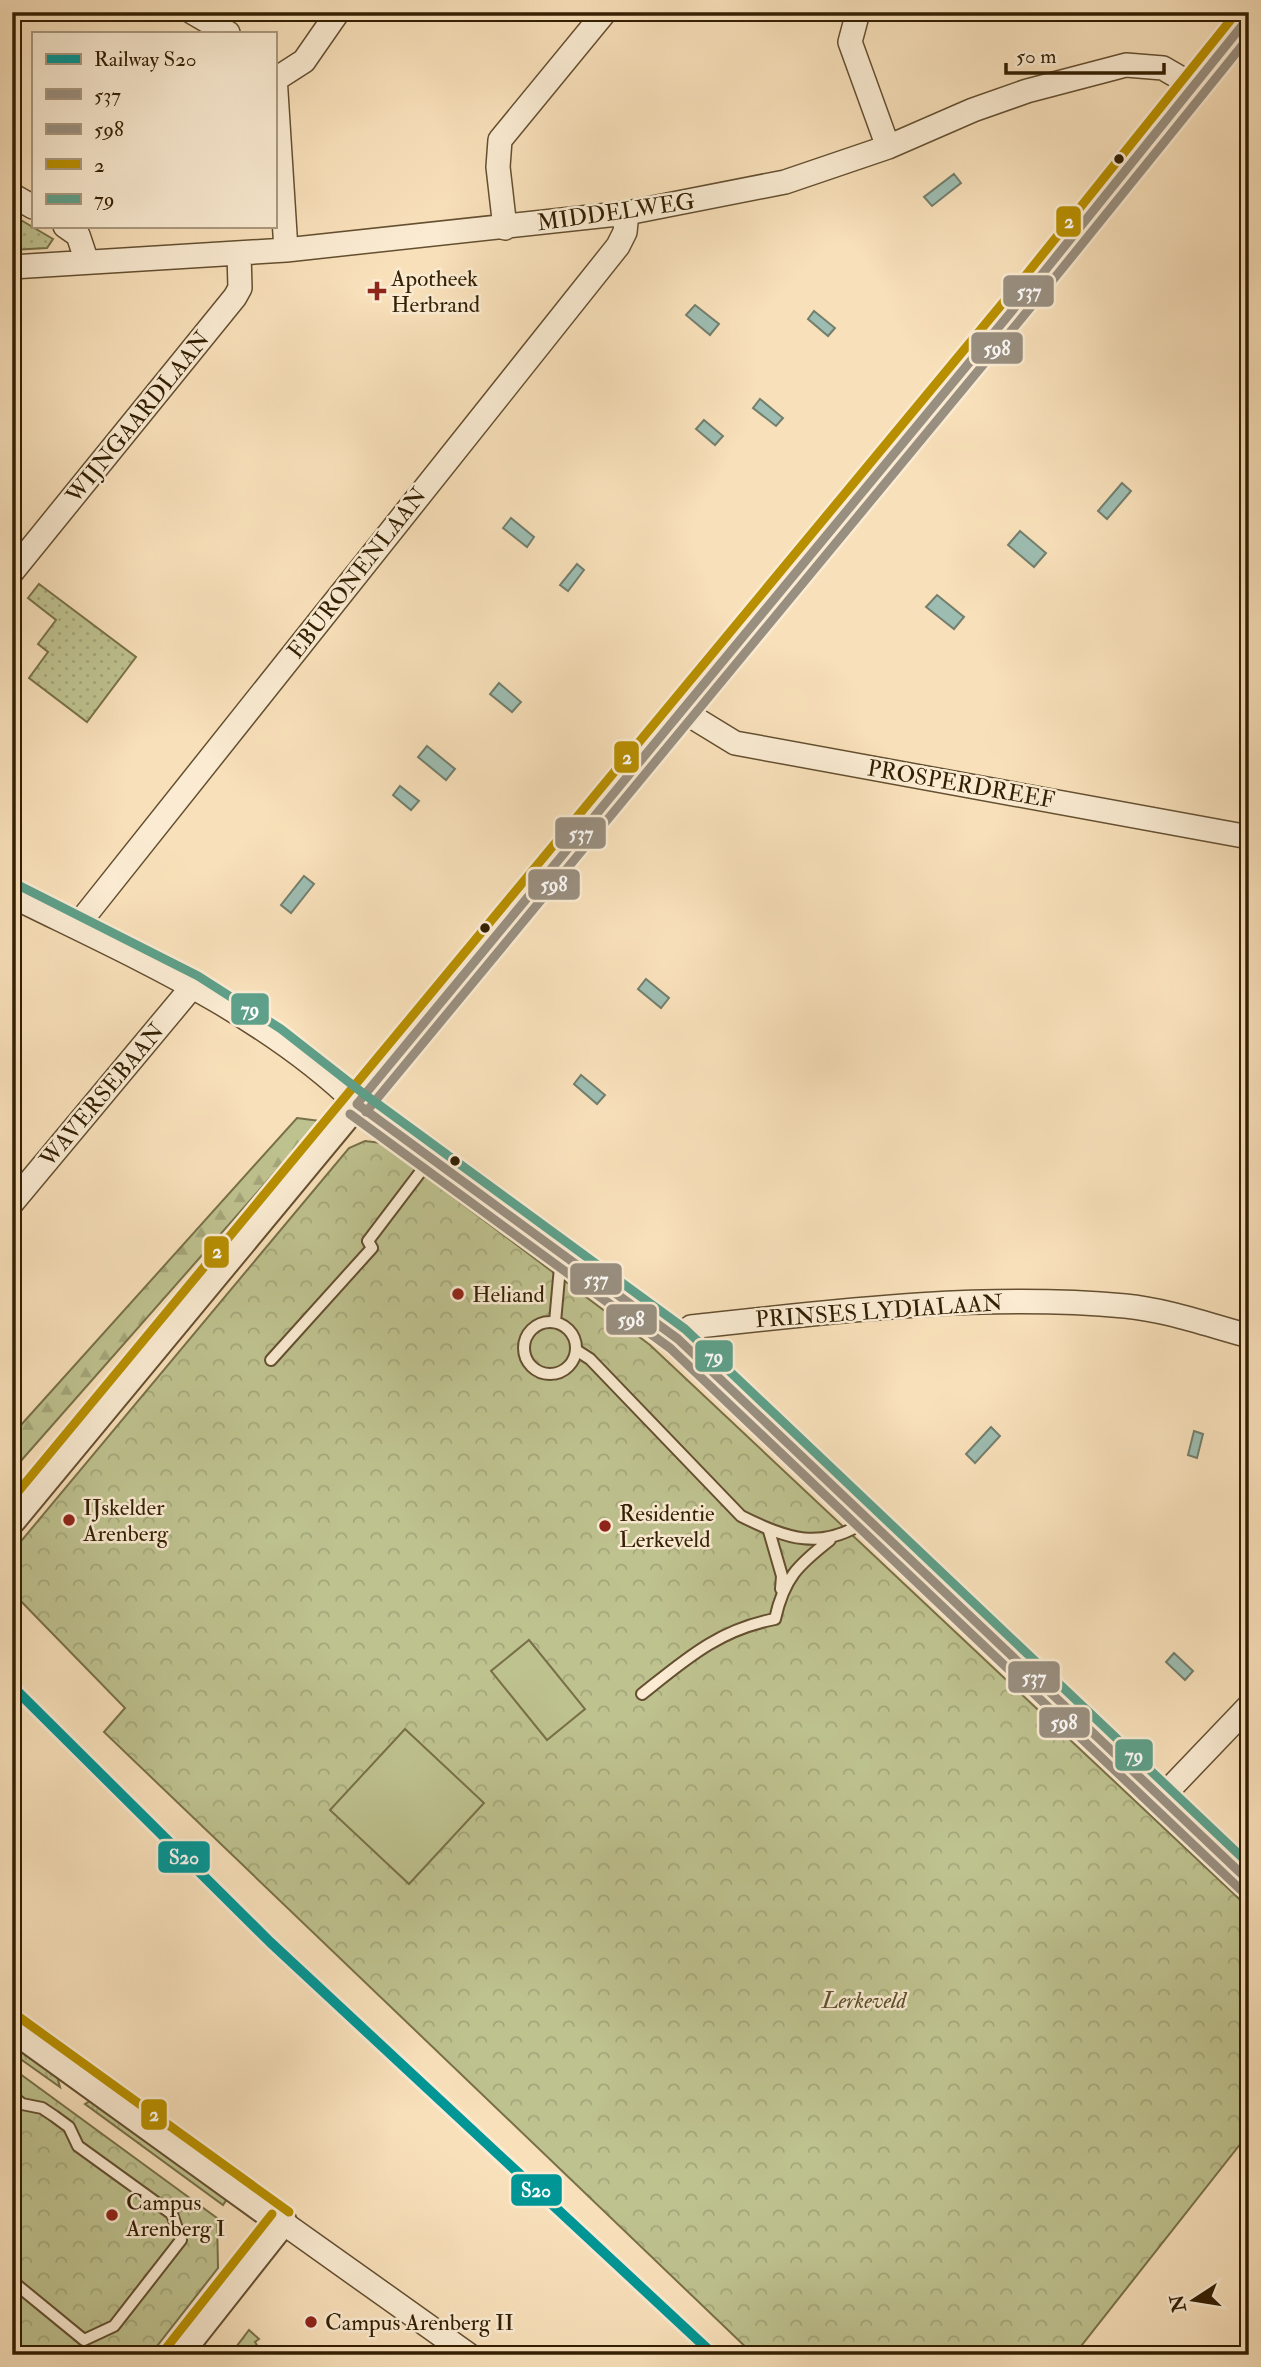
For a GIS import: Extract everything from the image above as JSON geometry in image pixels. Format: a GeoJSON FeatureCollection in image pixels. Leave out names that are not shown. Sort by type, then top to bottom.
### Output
{"type":"FeatureCollection","features":[{"type":"Feature","properties":{"kind":"street"},"geometry":{"type":"LineString","coordinates":[[192,12],[226,32]]}},
{"type":"Feature","properties":{"kind":"street"},"geometry":{"type":"LineString","coordinates":[[276,76],[304,61],[338,12]]}},
{"type":"Feature","properties":{"kind":"street"},"geometry":{"type":"LineString","coordinates":[[505,228],[498,167],[500,140],[605,12]]}},
{"type":"Feature","properties":{"kind":"street"},"geometry":{"type":"LineString","coordinates":[[858,12],[850,42],[888,147]]}},
{"type":"Feature","properties":{"kind":"street"},"geometry":{"type":"LineString","coordinates":[[12,1519],[1027,293],[1247,23]]}},
{"type":"Feature","properties":{"kind":"street","name":"MIDDELWEG"},"geometry":{"type":"LineString","coordinates":[[12,267],[286,250],[627,213],[785,182],[888,147],[1017,95],[1126,65],[1163,68],[1194,86]]}},
{"type":"Feature","properties":{"kind":"street"},"geometry":{"type":"LineString","coordinates":[[276,93],[286,250]]}},
{"type":"Feature","properties":{"kind":"street"},"geometry":{"type":"LineString","coordinates":[[12,195],[32,206]]}},
{"type":"Feature","properties":{"kind":"street","name":"EBURONENLAAN"},"geometry":{"type":"LineString","coordinates":[[76,927],[618,246],[625,232],[627,213]]}},
{"type":"Feature","properties":{"kind":"street"},"geometry":{"type":"LineString","coordinates":[[68,228],[78,235],[87,262]]}},
{"type":"Feature","properties":{"kind":"street","name":"WIJNGAARDLAAN"},"geometry":{"type":"LineString","coordinates":[[12,572],[235,297],[240,288],[239,253]]}},
{"type":"Feature","properties":{"kind":"street","name":"PROSPERDREEF"},"geometry":{"type":"LineString","coordinates":[[681,710],[734,743],[1249,837]]}},
{"type":"Feature","properties":{"kind":"street"},"geometry":{"type":"LineString","coordinates":[[12,896],[192,986],[274,1039],[357,1104],[432,1156],[678,1339],[1249,1881]]}},
{"type":"Feature","properties":{"kind":"street","name":"WAVERSEBAAN"},"geometry":{"type":"LineString","coordinates":[[12,1203],[192,986]]}},
{"type":"Feature","properties":{"kind":"street","name":"PRINSES LYDIALAAN"},"geometry":{"type":"LineString","coordinates":[[678,1339],[691,1327],[892,1306],[1010,1300],[1127,1307],[1249,1336]]}},
{"type":"Feature","properties":{"kind":"street"},"geometry":{"type":"LineString","coordinates":[[1162,1797],[1249,1706]]}},
{"type":"Feature","properties":{"kind":"street"},"geometry":{"type":"LineString","coordinates":[[12,2027],[469,2355]]}},
{"type":"Feature","properties":{"kind":"street"},"geometry":{"type":"LineString","coordinates":[[177,2355],[282,2221]]}},
{"type":"Feature","properties":{"kind":"lane"},"geometry":{"type":"LineString","coordinates":[[271,1360],[372,1248],[368,1241],[432,1156]]}},
{"type":"Feature","properties":{"kind":"lane"},"geometry":{"type":"LineString","coordinates":[[555,1322],[561,1252]]}},
{"type":"Feature","properties":{"kind":"lane"},"geometry":{"type":"LineString","coordinates":[[555,1322],[568,1329],[576,1350],[574,1359],[562,1372],[544,1374],[529,1365],[523,1350],[527,1335],[539,1324],[555,1322]]}},
{"type":"Feature","properties":{"kind":"lane"},"geometry":{"type":"LineString","coordinates":[[576,1350],[590,1359],[741,1516],[769,1531],[830,1540]]}},
{"type":"Feature","properties":{"kind":"lane"},"geometry":{"type":"LineString","coordinates":[[781,1590],[799,1565],[830,1540],[845,1535],[868,1519]]}},
{"type":"Feature","properties":{"kind":"lane"},"geometry":{"type":"LineString","coordinates":[[642,1694],[705,1643],[746,1624],[775,1619],[782,1576],[769,1531]]}},
{"type":"Feature","properties":{"kind":"lane"},"geometry":{"type":"LineString","coordinates":[[12,2096],[22,2104],[42,2108],[69,2127],[78,2146],[172,2214],[181,2241],[114,2326],[83,2340],[12,2281]]}},
{"type":"Feature","properties":{"kind":"green space"},"geometry":{"type":"Polygon","coordinates":[[[14,216],[53,239],[47,248],[12,250],[14,216]]]}},
{"type":"Feature","properties":{"kind":"green space"},"geometry":{"type":"Polygon","coordinates":[[[39,584],[136,657],[87,722],[29,678],[48,652],[38,644],[56,620],[28,598],[39,584]]]}},
{"type":"Feature","properties":{"kind":"green space"},"geometry":{"type":"Polygon","coordinates":[[[297,1118],[320,1121],[12,1471],[12,1436],[297,1118]]]}},
{"type":"Feature","properties":{"kind":"green space","name":"Lerkeveld"},"geometry":{"type":"Polygon","coordinates":[[[365,1141],[381,1143],[650,1345],[1249,1908],[1249,2133],[1074,2355],[754,2355],[104,1732],[125,1708],[12,1592],[12,1552],[349,1148],[365,1141]]]}},
{"type":"Feature","properties":{"kind":"green space"},"geometry":{"type":"Polygon","coordinates":[[[529,1640],[585,1709],[547,1740],[491,1671],[529,1640]]]}},
{"type":"Feature","properties":{"kind":"green space"},"geometry":{"type":"Polygon","coordinates":[[[405,1729],[484,1803],[409,1884],[330,1810],[405,1729]]]}},
{"type":"Feature","properties":{"kind":"green space"},"geometry":{"type":"Polygon","coordinates":[[[12,2043],[57,2076],[60,2087],[12,2053],[12,2043]]]}},
{"type":"Feature","properties":{"kind":"green space","name":"Campus Arenberg I"},"geometry":{"type":"Polygon","coordinates":[[[12,2068],[217,2218],[218,2268],[150,2355],[12,2355],[12,2068]]]}},
{"type":"Feature","properties":{"kind":"green space"},"geometry":{"type":"Polygon","coordinates":[[[90,2101],[227,2199],[223,2205],[85,2104],[90,2101]]]}},
{"type":"Feature","properties":{"kind":"green space"},"geometry":{"type":"Polygon","coordinates":[[[249,2330],[259,2339],[255,2342],[263,2355],[230,2355],[249,2330]]]}},
{"type":"Feature","properties":{"kind":"water"},"geometry":{"type":"Polygon","coordinates":[[[954,174],[961,183],[932,206],[924,197],[954,174]]]}},
{"type":"Feature","properties":{"kind":"water"},"geometry":{"type":"Polygon","coordinates":[[[695,305],[719,324],[710,335],[686,315],[695,305]]]}},
{"type":"Feature","properties":{"kind":"water"},"geometry":{"type":"Polygon","coordinates":[[[814,311],[835,328],[828,336],[808,319],[814,311]]]}},
{"type":"Feature","properties":{"kind":"water"},"geometry":{"type":"Polygon","coordinates":[[[760,399],[783,418],[776,426],[753,408],[760,399]]]}},
{"type":"Feature","properties":{"kind":"water"},"geometry":{"type":"Polygon","coordinates":[[[704,420],[723,436],[715,445],[696,429],[704,420]]]}},
{"type":"Feature","properties":{"kind":"water"},"geometry":{"type":"Polygon","coordinates":[[[1122,483],[1131,491],[1107,519],[1098,511],[1122,483]]]}},
{"type":"Feature","properties":{"kind":"water"},"geometry":{"type":"Polygon","coordinates":[[[511,518],[534,537],[527,547],[503,528],[511,518]]]}},
{"type":"Feature","properties":{"kind":"water"},"geometry":{"type":"Polygon","coordinates":[[[1020,531],[1046,553],[1034,567],[1008,545],[1020,531]]]}},
{"type":"Feature","properties":{"kind":"water"},"geometry":{"type":"Polygon","coordinates":[[[577,564],[584,570],[568,591],[560,585],[577,564]]]}},
{"type":"Feature","properties":{"kind":"water"},"geometry":{"type":"Polygon","coordinates":[[[937,595],[964,617],[954,629],[926,607],[937,595]]]}},
{"type":"Feature","properties":{"kind":"water"},"geometry":{"type":"Polygon","coordinates":[[[499,683],[521,702],[512,712],[490,694],[499,683]]]}},
{"type":"Feature","properties":{"kind":"water"},"geometry":{"type":"Polygon","coordinates":[[[427,746],[455,769],[446,780],[418,757],[427,746]]]}},
{"type":"Feature","properties":{"kind":"water"},"geometry":{"type":"Polygon","coordinates":[[[400,786],[419,801],[411,810],[393,795],[400,786]]]}},
{"type":"Feature","properties":{"kind":"water"},"geometry":{"type":"Polygon","coordinates":[[[304,876],[314,884],[291,913],[281,905],[304,876]]]}},
{"type":"Feature","properties":{"kind":"water"},"geometry":{"type":"Polygon","coordinates":[[[646,979],[669,998],[661,1008],[638,989],[646,979]]]}},
{"type":"Feature","properties":{"kind":"water"},"geometry":{"type":"Polygon","coordinates":[[[581,1075],[605,1095],[597,1104],[574,1084],[581,1075]]]}},
{"type":"Feature","properties":{"kind":"water"},"geometry":{"type":"Polygon","coordinates":[[[991,1427],[1000,1436],[975,1463],[966,1454],[991,1427]]]}},
{"type":"Feature","properties":{"kind":"water"},"geometry":{"type":"Polygon","coordinates":[[[1194,1431],[1203,1434],[1197,1458],[1188,1455],[1194,1431]]]}},
{"type":"Feature","properties":{"kind":"water"},"geometry":{"type":"Polygon","coordinates":[[[1174,1653],[1193,1671],[1185,1680],[1166,1662],[1174,1653]]]}},
{"type":"Feature","properties":{"kind":"rail line","name":"S20"},"geometry":{"type":"LineString","coordinates":[[12,1686],[270,1942],[714,2355]]}},
{"type":"Feature","properties":{"kind":"transit line","name":"2"},"geometry":{"type":"LineString","coordinates":[[12,1499],[1026,275],[1237,12]]}},
{"type":"Feature","properties":{"kind":"transit line","name":"537"},"geometry":{"type":"LineString","coordinates":[[357,1104],[1035,283],[1249,17]]}},
{"type":"Feature","properties":{"kind":"transit line","name":"598"},"geometry":{"type":"LineString","coordinates":[[366,1112],[1044,291],[1249,37]]}},
{"type":"Feature","properties":{"kind":"transit line","name":"79"},"geometry":{"type":"LineString","coordinates":[[18,885],[198,976],[281,1029],[364,1094],[685,1329],[1249,1864]]}},
{"type":"Feature","properties":{"kind":"transit line","name":"537"},"geometry":{"type":"LineString","coordinates":[[357,1104],[678,1339],[1249,1881]]}},
{"type":"Feature","properties":{"kind":"transit line","name":"598"},"geometry":{"type":"LineString","coordinates":[[350,1114],[670,1348],[1241,1890]]}},
{"type":"Feature","properties":{"kind":"transit line","name":"2"},"geometry":{"type":"LineString","coordinates":[[19,2017],[289,2212]]}},
{"type":"Feature","properties":{"kind":"transit line","name":"2"},"geometry":{"type":"LineString","coordinates":[[167,2347],[272,2214]]}},
{"type":"Feature","properties":{"kind":"place","name":"Apotheek Herbrand"},"geometry":{"type":"Point","coordinates":[377,291]}},
{"type":"Feature","properties":{"kind":"place","name":"Heliand"},"geometry":{"type":"Point","coordinates":[458,1294]}},
{"type":"Feature","properties":{"kind":"place","name":"IJskelder Arenberg"},"geometry":{"type":"Point","coordinates":[69,1520]}},
{"type":"Feature","properties":{"kind":"place","name":"Residentie Lerkeveld"},"geometry":{"type":"Point","coordinates":[605,1526]}},
{"type":"Feature","properties":{"kind":"place","name":"Campus Arenberg I"},"geometry":{"type":"Point","coordinates":[112,2215]}},
{"type":"Feature","properties":{"kind":"place","name":"Campus Arenberg II"},"geometry":{"type":"Point","coordinates":[311,2322]}}]}
